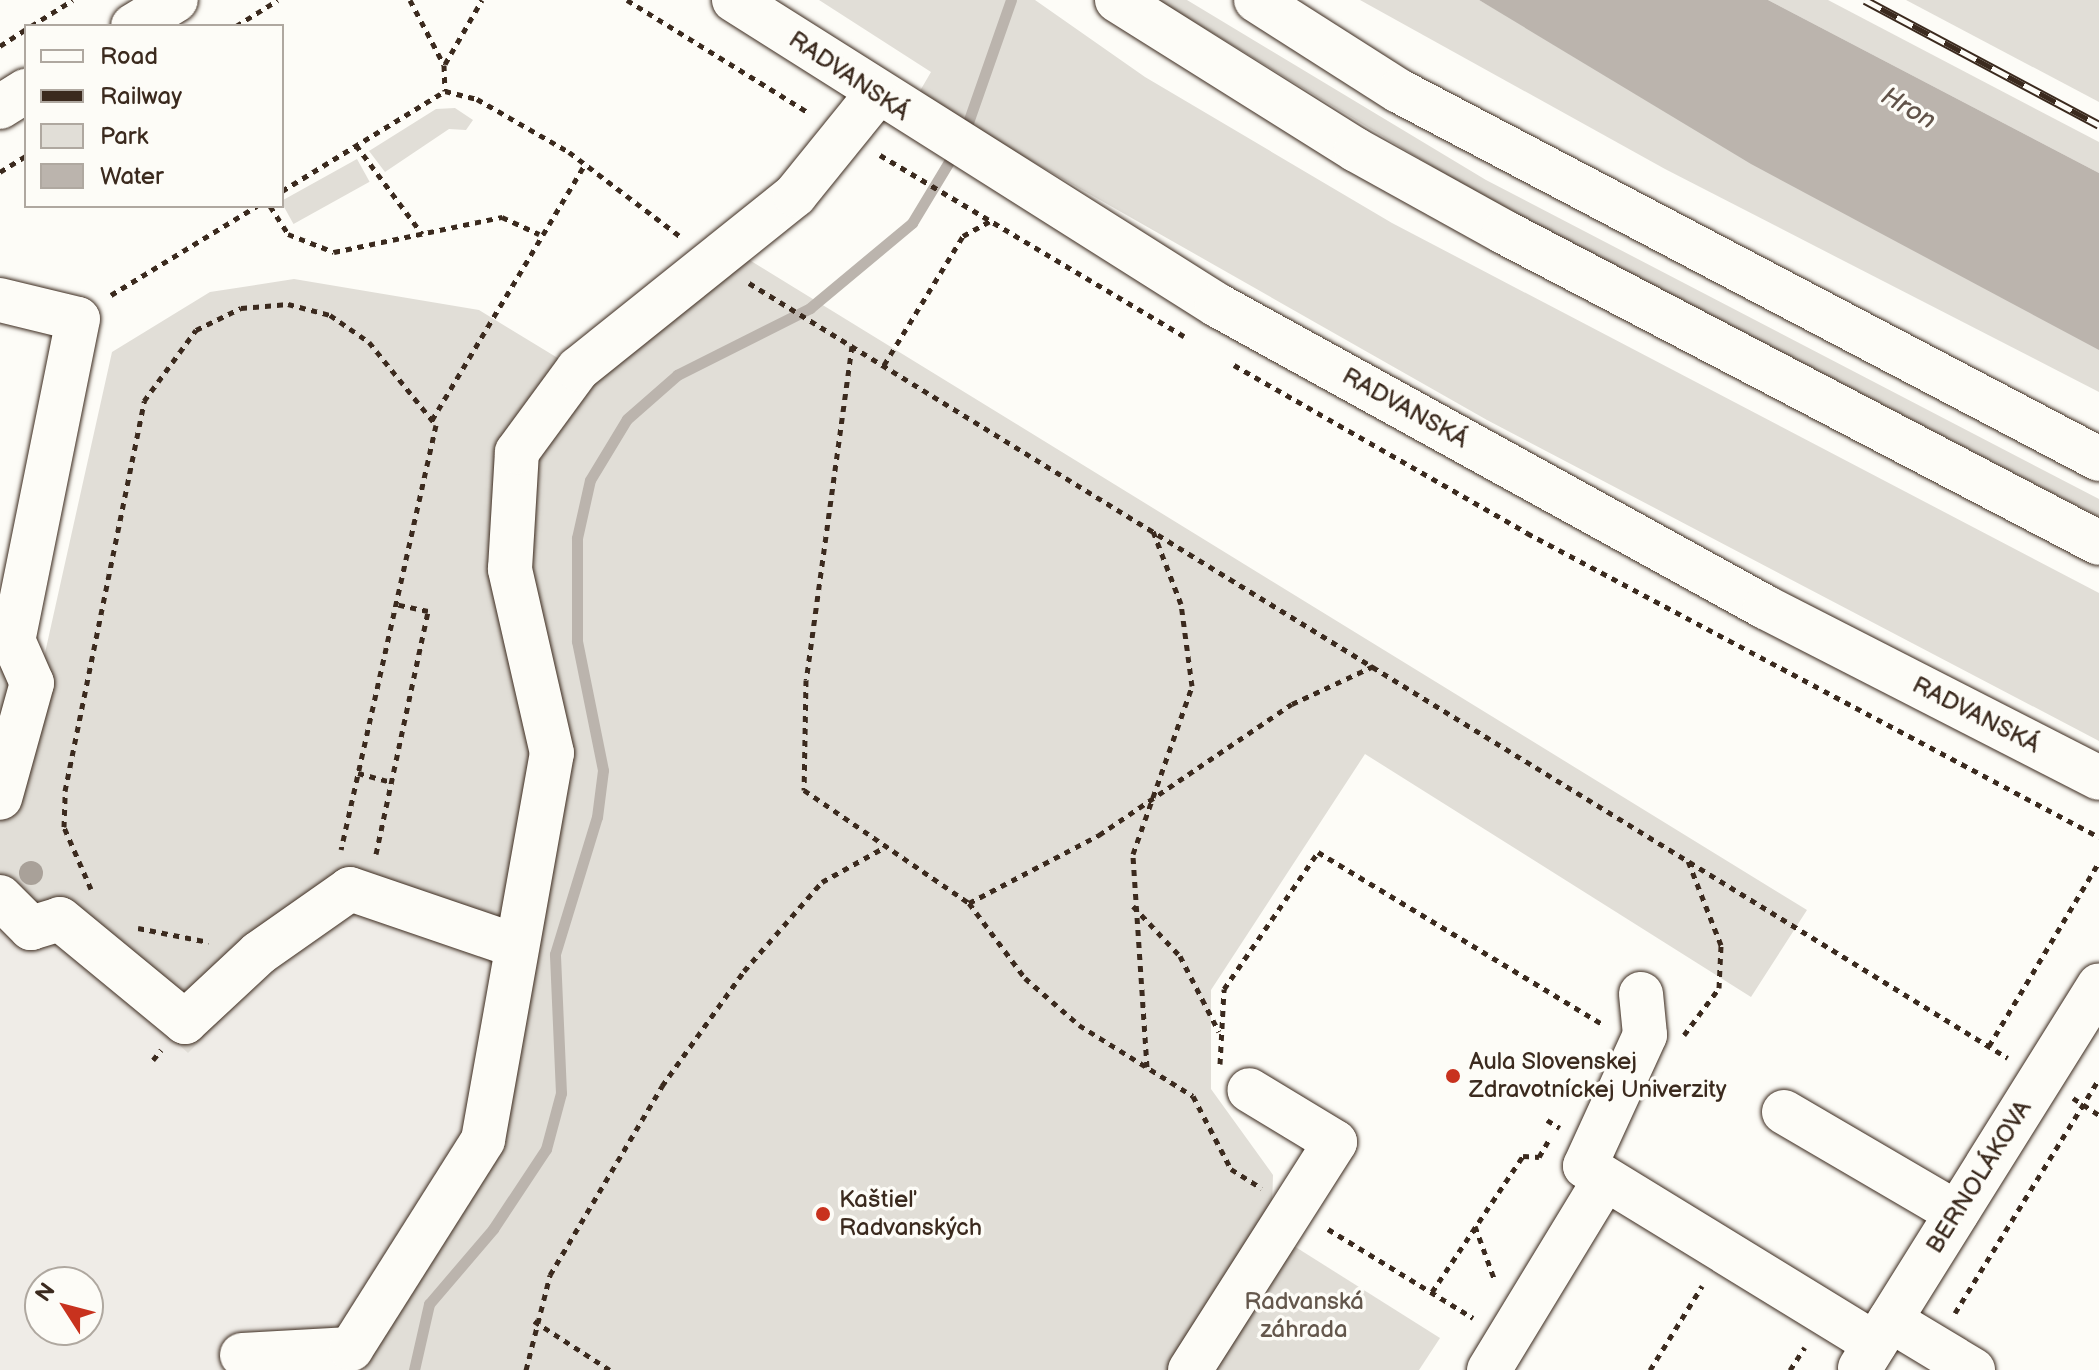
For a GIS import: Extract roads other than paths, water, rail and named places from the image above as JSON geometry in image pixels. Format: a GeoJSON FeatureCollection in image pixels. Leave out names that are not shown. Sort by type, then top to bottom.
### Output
{"type":"FeatureCollection","features":[{"type":"Feature","properties":{"kind":"main road"},"geometry":{"type":"LineString","coordinates":[[136,24],[176,0]]}},
{"type":"Feature","properties":{"kind":"main road","name":"RADVANSKÁ"},"geometry":{"type":"LineString","coordinates":[[734,0],[917,122],[1217,305],[1738,592],[2099,778]]}},
{"type":"Feature","properties":{"kind":"main road"},"geometry":{"type":"LineString","coordinates":[[1117,0],[1477,218],[2099,543]]}},
{"type":"Feature","properties":{"kind":"main road"},"geometry":{"type":"LineString","coordinates":[[1256,0],[1399,91],[2099,459]]}},
{"type":"Feature","properties":{"kind":"main road"},"geometry":{"type":"LineString","coordinates":[[0,107],[24,92]]}},
{"type":"Feature","properties":{"kind":"main road"},"geometry":{"type":"LineString","coordinates":[[242,1355],[351,1349],[483,1140],[514,945],[552,753],[510,569],[517,452],[578,369],[795,195],[876,95]]}},
{"type":"Feature","properties":{"kind":"main road"},"geometry":{"type":"LineString","coordinates":[[0,300],[78,319],[6,638],[32,683],[0,798]]}},
{"type":"Feature","properties":{"kind":"main road"},"geometry":{"type":"LineString","coordinates":[[0,897],[31,928],[60,919],[185,1022],[259,953],[359,890],[514,945]]}},
{"type":"Feature","properties":{"kind":"main road","name":"BERNOLÁKOVA"},"geometry":{"type":"LineString","coordinates":[[1875,1345],[2099,985]]}},
{"type":"Feature","properties":{"kind":"main road"},"geometry":{"type":"LineString","coordinates":[[1641,994],[1585,1166],[1875,1345],[1935,1346],[1973,1370]]}},
{"type":"Feature","properties":{"kind":"main road"},"geometry":{"type":"LineString","coordinates":[[1190,1370],[1335,1142],[1249,1090]]}},
{"type":"Feature","properties":{"kind":"main road"},"geometry":{"type":"LineString","coordinates":[[1784,1112],[1957,1213]]}},
{"type":"Feature","properties":{"kind":"main road"},"geometry":{"type":"LineString","coordinates":[[1498,1355],[1605,1179]]}},
{"type":"Feature","properties":{"kind":"water","name":"Hron"},"geometry":{"type":"Polygon","coordinates":[[[1479,0],[1768,0],[2099,173],[2099,350],[1751,164],[1479,0]]]}},
{"type":"Feature","properties":{"kind":"waterway"},"geometry":{"type":"LineString","coordinates":[[964,134],[1011,0]]}},
{"type":"Feature","properties":{"kind":"waterway"},"geometry":{"type":"LineString","coordinates":[[414,1370],[429,1304],[493,1229],[546,1149],[561,1093],[555,954],[597,817],[603,770],[577,641],[577,538],[590,480],[627,419],[677,375],[810,308],[912,223],[956,150]]}},
{"type":"Feature","properties":{"kind":"railway"},"geometry":{"type":"LineString","coordinates":[[1865,0],[2099,125]]}},
{"type":"Feature","properties":{"kind":"place","name":"Aula Slovenskej Zdravotníckej Univerzity"},"geometry":{"type":"Point","coordinates":[1453,1076]}},
{"type":"Feature","properties":{"kind":"place","name":"Kaštieľ Radvanských"},"geometry":{"type":"Point","coordinates":[823,1214]}},
{"type":"Feature","properties":{"kind":"park label","name":"Radvanská záhrada"},"geometry":{"type":"Point","coordinates":[1304,1316]}}]}
